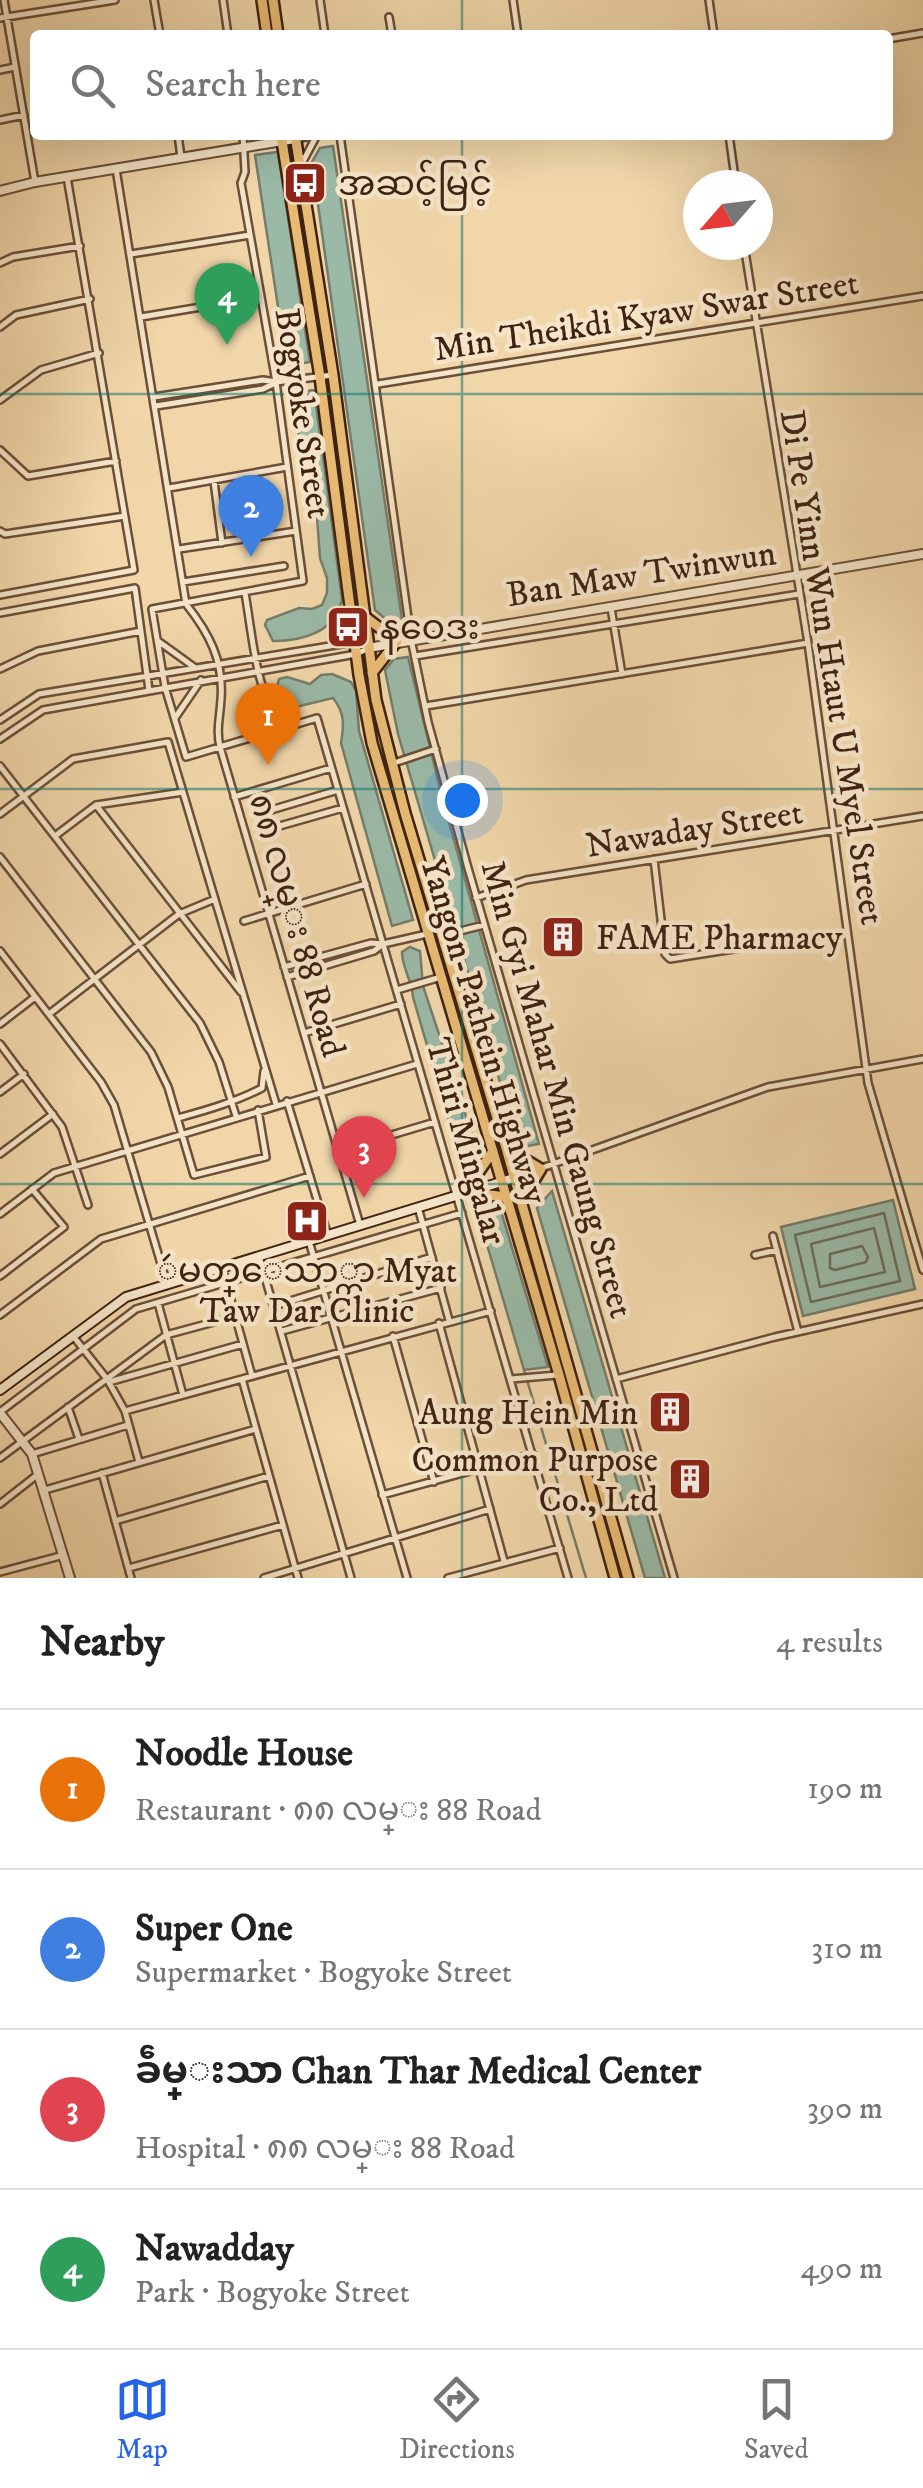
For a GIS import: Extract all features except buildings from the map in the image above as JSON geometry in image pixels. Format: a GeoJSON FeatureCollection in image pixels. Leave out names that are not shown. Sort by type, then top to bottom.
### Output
{"type":"FeatureCollection","features":[{"type":"Feature","properties":{"kind":"main road"},"geometry":{"type":"LineString","coordinates":[[262,0],[265,30]]}},
{"type":"Feature","properties":{"kind":"main road"},"geometry":{"type":"LineString","coordinates":[[273,0],[277,30]]}},
{"type":"Feature","properties":{"kind":"main road","name":"Yangon-Pathein Highway"},"geometry":{"type":"LineString","coordinates":[[281,140],[320,377],[354,642],[372,743],[559,1374],[615,1578]]}},
{"type":"Feature","properties":{"kind":"main road","name":"Yangon-Pathein Highway"},"geometry":{"type":"LineString","coordinates":[[295,140],[333,375],[368,648],[392,764],[628,1578]]}},
{"type":"Feature","properties":{"kind":"main road"},"geometry":{"type":"LineString","coordinates":[[364,616],[397,641],[372,673]]}},
{"type":"Feature","properties":{"kind":"main road"},"geometry":{"type":"LineString","coordinates":[[506,1148],[540,1168],[520,1202]]}},
{"type":"Feature","properties":{"kind":"main road"},"geometry":{"type":"LineString","coordinates":[[461,1193],[494,1152]]}},
{"type":"Feature","properties":{"kind":"main road"},"geometry":{"type":"LineString","coordinates":[[461,1193],[506,1197]]}},
{"type":"Feature","properties":{"kind":"street"},"geometry":{"type":"LineString","coordinates":[[4,0],[4,18],[35,182]]}},
{"type":"Feature","properties":{"kind":"street"},"geometry":{"type":"LineString","coordinates":[[50,0],[52,10]]}},
{"type":"Feature","properties":{"kind":"street"},"geometry":{"type":"LineString","coordinates":[[4,18],[114,0]]}},
{"type":"Feature","properties":{"kind":"street"},"geometry":{"type":"LineString","coordinates":[[154,0],[159,30]]}},
{"type":"Feature","properties":{"kind":"street"},"geometry":{"type":"LineString","coordinates":[[223,0],[227,30]]}},
{"type":"Feature","properties":{"kind":"street"},"geometry":{"type":"LineString","coordinates":[[320,0],[324,30]]}},
{"type":"Feature","properties":{"kind":"street"},"geometry":{"type":"LineString","coordinates":[[513,0],[517,30]]}},
{"type":"Feature","properties":{"kind":"street"},"geometry":{"type":"LineString","coordinates":[[709,0],[713,30]]}},
{"type":"Feature","properties":{"kind":"street"},"geometry":{"type":"LineString","coordinates":[[389,17],[391,30]]}},
{"type":"Feature","properties":{"kind":"street"},"geometry":{"type":"LineString","coordinates":[[893,38],[923,33]]}},
{"type":"Feature","properties":{"kind":"street"},"geometry":{"type":"LineString","coordinates":[[0,70],[15,68]]}},
{"type":"Feature","properties":{"kind":"street"},"geometry":{"type":"LineString","coordinates":[[0,120],[24,115]]}},
{"type":"Feature","properties":{"kind":"street"},"geometry":{"type":"LineString","coordinates":[[179,140],[182,158]]}},
{"type":"Feature","properties":{"kind":"street","name":"Bogyoke Street"},"geometry":{"type":"LineString","coordinates":[[243,140],[245,172],[241,183],[276,382],[303,581],[245,592]]}},
{"type":"Feature","properties":{"kind":"street"},"geometry":{"type":"LineString","coordinates":[[0,191],[272,140]]}},
{"type":"Feature","properties":{"kind":"street"},"geometry":{"type":"LineString","coordinates":[[299,167],[314,140]]}},
{"type":"Feature","properties":{"kind":"street","name":"Min Gyi Mahar Min Gaung Street"},"geometry":{"type":"LineString","coordinates":[[341,140],[411,639],[434,750],[674,1578]]}},
{"type":"Feature","properties":{"kind":"street"},"geometry":{"type":"LineString","coordinates":[[730,140],[734,170]]}},
{"type":"Feature","properties":{"kind":"street","name":"၈၈ လမ္း 88 Road"},"geometry":{"type":"LineString","coordinates":[[116,169],[186,604],[207,630],[220,664],[216,732],[360,1226]]}},
{"type":"Feature","properties":{"kind":"street"},"geometry":{"type":"LineString","coordinates":[[0,595],[134,570],[68,177]]}},
{"type":"Feature","properties":{"kind":"street"},"geometry":{"type":"LineString","coordinates":[[130,254],[250,234]]}},
{"type":"Feature","properties":{"kind":"street"},"geometry":{"type":"LineString","coordinates":[[0,263],[13,257],[80,246]]}},
{"type":"Feature","properties":{"kind":"street","name":"Di Pe Yinn Wun Htaut U Myel Street"},"geometry":{"type":"LineString","coordinates":[[746,260],[808,643],[866,1069],[923,1270]]}},
{"type":"Feature","properties":{"kind":"street","name":"Min Theikdi Kyaw Swar Street"},"geometry":{"type":"LineString","coordinates":[[377,385],[923,296]]}},
{"type":"Feature","properties":{"kind":"street"},"geometry":{"type":"LineString","coordinates":[[141,317],[261,298]]}},
{"type":"Feature","properties":{"kind":"street"},"geometry":{"type":"LineString","coordinates":[[0,327],[16,316],[90,300]]}},
{"type":"Feature","properties":{"kind":"street"},"geometry":{"type":"LineString","coordinates":[[0,400],[41,370],[100,353]]}},
{"type":"Feature","properties":{"kind":"street"},"geometry":{"type":"LineString","coordinates":[[154,397],[263,380],[333,375]]}},
{"type":"Feature","properties":{"kind":"street"},"geometry":{"type":"LineString","coordinates":[[156,406],[263,389],[276,382]]}},
{"type":"Feature","properties":{"kind":"street"},"geometry":{"type":"LineString","coordinates":[[0,450],[28,476],[116,462]]}},
{"type":"Feature","properties":{"kind":"street"},"geometry":{"type":"LineString","coordinates":[[169,488],[287,467]]}},
{"type":"Feature","properties":{"kind":"street"},"geometry":{"type":"LineString","coordinates":[[214,480],[222,542]]}},
{"type":"Feature","properties":{"kind":"street"},"geometry":{"type":"LineString","coordinates":[[0,531],[4,534],[125,516]]}},
{"type":"Feature","properties":{"kind":"street"},"geometry":{"type":"LineString","coordinates":[[178,550],[296,531]]}},
{"type":"Feature","properties":{"kind":"street","name":"Ban Maw Twinwun"},"geometry":{"type":"LineString","coordinates":[[368,648],[923,554]]}},
{"type":"Feature","properties":{"kind":"street"},"geometry":{"type":"LineString","coordinates":[[183,582],[284,566]]}},
{"type":"Feature","properties":{"kind":"street"},"geometry":{"type":"LineString","coordinates":[[0,613],[135,588],[149,690]]}},
{"type":"Feature","properties":{"kind":"street"},"geometry":{"type":"LineString","coordinates":[[245,592],[258,670],[268,708],[280,728],[186,756],[163,674],[152,609],[186,604],[245,592]]}},
{"type":"Feature","properties":{"kind":"street"},"geometry":{"type":"LineString","coordinates":[[414,656],[799,594]]}},
{"type":"Feature","properties":{"kind":"street"},"geometry":{"type":"LineString","coordinates":[[610,605],[622,674]]}},
{"type":"Feature","properties":{"kind":"street"},"geometry":{"type":"LineString","coordinates":[[0,668],[38,651],[142,631]]}},
{"type":"Feature","properties":{"kind":"street"},"geometry":{"type":"LineString","coordinates":[[158,641],[196,668]]}},
{"type":"Feature","properties":{"kind":"street"},"geometry":{"type":"LineString","coordinates":[[0,720],[39,694],[354,642],[368,648]]}},
{"type":"Feature","properties":{"kind":"street"},"geometry":{"type":"LineString","coordinates":[[425,706],[808,643]]}},
{"type":"Feature","properties":{"kind":"street"},"geometry":{"type":"LineString","coordinates":[[0,738],[43,710],[356,654],[368,648]]}},
{"type":"Feature","properties":{"kind":"street"},"geometry":{"type":"LineString","coordinates":[[174,718],[201,680]]}},
{"type":"Feature","properties":{"kind":"street","name":"Thiri Mingalar"},"geometry":{"type":"LineString","coordinates":[[280,728],[317,718],[418,1064],[461,1193],[462,1213],[568,1578]]}},
{"type":"Feature","properties":{"kind":"street"},"geometry":{"type":"LineString","coordinates":[[0,814],[73,759],[168,742],[276,1104]]}},
{"type":"Feature","properties":{"kind":"street"},"geometry":{"type":"LineString","coordinates":[[392,764],[434,750]]}},
{"type":"Feature","properties":{"kind":"street"},"geometry":{"type":"LineString","coordinates":[[0,766],[200,1023],[219,1062],[236,1116]]}},
{"type":"Feature","properties":{"kind":"street"},"geometry":{"type":"LineString","coordinates":[[234,797],[332,768]]}},
{"type":"Feature","properties":{"kind":"street"},"geometry":{"type":"LineString","coordinates":[[338,790],[271,810],[264,821],[267,826],[276,827],[343,808]]}},
{"type":"Feature","properties":{"kind":"street"},"geometry":{"type":"LineString","coordinates":[[55,836],[96,805],[183,792]]}},
{"type":"Feature","properties":{"kind":"street"},"geometry":{"type":"LineString","coordinates":[[96,805],[243,995]]}},
{"type":"Feature","properties":{"kind":"street","name":"Nawaday Street"},"geometry":{"type":"LineString","coordinates":[[476,898],[526,880],[923,816]]}},
{"type":"Feature","properties":{"kind":"street"},"geometry":{"type":"LineString","coordinates":[[0,856],[152,1052],[178,1118],[192,1172],[197,1177],[266,1158],[258,1110]]}},
{"type":"Feature","properties":{"kind":"street"},"geometry":{"type":"LineString","coordinates":[[654,859],[665,954],[670,959],[740,948]]}},
{"type":"Feature","properties":{"kind":"street"},"geometry":{"type":"LineString","coordinates":[[244,921],[366,884]]}},
{"type":"Feature","properties":{"kind":"street"},"geometry":{"type":"LineString","coordinates":[[49,1014],[179,914],[216,899]]}},
{"type":"Feature","properties":{"kind":"street"},"geometry":{"type":"LineString","coordinates":[[441,936],[482,925]]}},
{"type":"Feature","properties":{"kind":"street"},"geometry":{"type":"LineString","coordinates":[[284,967],[372,943],[427,934]]}},
{"type":"Feature","properties":{"kind":"street"},"geometry":{"type":"LineString","coordinates":[[287,977],[374,951],[383,944]]}},
{"type":"Feature","properties":{"kind":"street"},"geometry":{"type":"LineString","coordinates":[[0,952],[101,1082],[114,1105],[167,1284]]}},
{"type":"Feature","properties":{"kind":"street"},"geometry":{"type":"LineString","coordinates":[[330,954],[334,963]]}},
{"type":"Feature","properties":{"kind":"street"},"geometry":{"type":"LineString","coordinates":[[397,990],[440,977]]}},
{"type":"Feature","properties":{"kind":"street"},"geometry":{"type":"LineString","coordinates":[[0,1024],[36,997]]}},
{"type":"Feature","properties":{"kind":"street"},"geometry":{"type":"LineString","coordinates":[[304,1033],[401,1004]]}},
{"type":"Feature","properties":{"kind":"street"},"geometry":{"type":"LineString","coordinates":[[0,1044],[62,1127],[88,1205]]}},
{"type":"Feature","properties":{"kind":"street"},"geometry":{"type":"LineString","coordinates":[[0,1390],[126,1297],[502,1182],[768,1088],[923,1060]]}},
{"type":"Feature","properties":{"kind":"street"},"geometry":{"type":"LineString","coordinates":[[178,1118],[232,1103],[262,1088],[264,1064]]}},
{"type":"Feature","properties":{"kind":"street"},"geometry":{"type":"LineString","coordinates":[[0,1214],[54,1173],[418,1064]]}},
{"type":"Feature","properties":{"kind":"street"},"geometry":{"type":"LineString","coordinates":[[0,1092],[24,1074]]}},
{"type":"Feature","properties":{"kind":"street"},"geometry":{"type":"LineString","coordinates":[[288,1101],[328,1236]]}},
{"type":"Feature","properties":{"kind":"street"},"geometry":{"type":"LineString","coordinates":[[0,1154],[53,1114]]}},
{"type":"Feature","properties":{"kind":"street"},"geometry":{"type":"LineString","coordinates":[[338,1151],[436,1122]]}},
{"type":"Feature","properties":{"kind":"street"},"geometry":{"type":"LineString","coordinates":[[0,1315],[102,1239],[310,1176]]}},
{"type":"Feature","properties":{"kind":"street"},"geometry":{"type":"LineString","coordinates":[[0,1276],[64,1227],[32,1189]]}},
{"type":"Feature","properties":{"kind":"street"},"geometry":{"type":"LineString","coordinates":[[418,1208],[449,1321]]}},
{"type":"Feature","properties":{"kind":"street"},"geometry":{"type":"LineString","coordinates":[[70,1578],[32,1454],[0,1412],[136,1309],[462,1213]]}},
{"type":"Feature","properties":{"kind":"street"},"geometry":{"type":"LineString","coordinates":[[773,1236],[798,1332]]}},
{"type":"Feature","properties":{"kind":"street"},"geometry":{"type":"LineString","coordinates":[[310,1242],[407,1578]]}},
{"type":"Feature","properties":{"kind":"street"},"geometry":{"type":"LineString","coordinates":[[755,1255],[777,1250]]}},
{"type":"Feature","properties":{"kind":"street"},"geometry":{"type":"LineString","coordinates":[[259,1256],[351,1578]]}},
{"type":"Feature","properties":{"kind":"street"},"geometry":{"type":"LineString","coordinates":[[274,1306],[432,1257]]}},
{"type":"Feature","properties":{"kind":"street"},"geometry":{"type":"LineString","coordinates":[[222,1267],[252,1376]]}},
{"type":"Feature","properties":{"kind":"street"},"geometry":{"type":"LineString","coordinates":[[282,1331],[441,1288]]}},
{"type":"Feature","properties":{"kind":"street"},"geometry":{"type":"LineString","coordinates":[[158,1303],[183,1395]]}},
{"type":"Feature","properties":{"kind":"street"},"geometry":{"type":"LineString","coordinates":[[616,1379],[923,1304]]}},
{"type":"Feature","properties":{"kind":"street"},"geometry":{"type":"LineString","coordinates":[[125,1411],[491,1312]]}},
{"type":"Feature","properties":{"kind":"street"},"geometry":{"type":"LineString","coordinates":[[0,1458],[166,1335],[236,1316]]}},
{"type":"Feature","properties":{"kind":"street"},"geometry":{"type":"LineString","coordinates":[[439,1324],[504,1561]]}},
{"type":"Feature","properties":{"kind":"street"},"geometry":{"type":"LineString","coordinates":[[73,1336],[108,1380],[125,1411],[139,1462]]}},
{"type":"Feature","properties":{"kind":"street"},"geometry":{"type":"LineString","coordinates":[[393,1336],[434,1482]]}},
{"type":"Feature","properties":{"kind":"street"},"geometry":{"type":"LineString","coordinates":[[108,1380],[244,1344]]}},
{"type":"Feature","properties":{"kind":"street"},"geometry":{"type":"LineString","coordinates":[[511,1379],[559,1374]]}},
{"type":"Feature","properties":{"kind":"street"},"geometry":{"type":"LineString","coordinates":[[242,1378],[298,1578]]}},
{"type":"Feature","properties":{"kind":"street"},"geometry":{"type":"LineString","coordinates":[[68,1407],[79,1439]]}},
{"type":"Feature","properties":{"kind":"street"},"geometry":{"type":"LineString","coordinates":[[32,1454],[128,1425]]}},
{"type":"Feature","properties":{"kind":"street"},"geometry":{"type":"LineString","coordinates":[[45,1490],[256,1429]]}},
{"type":"Feature","properties":{"kind":"street"},"geometry":{"type":"LineString","coordinates":[[382,1495],[533,1454]]}},
{"type":"Feature","properties":{"kind":"street"},"geometry":{"type":"LineString","coordinates":[[102,1473],[131,1578]]}},
{"type":"Feature","properties":{"kind":"street"},"geometry":{"type":"LineString","coordinates":[[0,1504],[39,1474]]}},
{"type":"Feature","properties":{"kind":"street"},"geometry":{"type":"LineString","coordinates":[[116,1521],[269,1476]]}},
{"type":"Feature","properties":{"kind":"street"},"geometry":{"type":"LineString","coordinates":[[264,1578],[490,1509]]}},
{"type":"Feature","properties":{"kind":"street"},"geometry":{"type":"LineString","coordinates":[[128,1568],[283,1525]]}},
{"type":"Feature","properties":{"kind":"street"},"geometry":{"type":"LineString","coordinates":[[448,1578],[560,1548]]}},
{"type":"Feature","properties":{"kind":"street"},"geometry":{"type":"LineString","coordinates":[[0,1572],[64,1556]]}},
{"type":"Feature","properties":{"kind":"water"},"geometry":{"type":"Polygon","coordinates":[[[333,146],[402,620],[389,622],[375,610],[312,162],[320,148],[333,146]]]}},
{"type":"Feature","properties":{"kind":"water"},"geometry":{"type":"Polygon","coordinates":[[[278,152],[310,362],[287,366],[255,155],[278,152]]]}},
{"type":"Feature","properties":{"kind":"water"},"geometry":{"type":"Polygon","coordinates":[[[314,390],[342,599],[339,610],[325,627],[296,639],[273,641],[265,625],[267,620],[299,608],[322,605],[327,593],[316,503],[299,437],[293,392],[314,390]]]}},
{"type":"Feature","properties":{"kind":"water"},"geometry":{"type":"Polygon","coordinates":[[[408,657],[443,801],[539,1144],[527,1146],[516,1137],[398,734],[385,670],[394,659],[408,657]]]}},
{"type":"Feature","properties":{"kind":"water"},"geometry":{"type":"Polygon","coordinates":[[[332,674],[351,682],[356,691],[359,731],[413,920],[392,926],[341,743],[340,709],[333,698],[292,708],[275,695],[279,679],[287,677],[310,684],[321,675],[332,674]]]}},
{"type":"Feature","properties":{"kind":"water"},"geometry":{"type":"Polygon","coordinates":[[[410,947],[420,951],[423,986],[479,1155],[467,1170],[462,1166],[404,963],[402,952],[410,947]]]}},
{"type":"Feature","properties":{"kind":"water"},"geometry":{"type":"Polygon","coordinates":[[[552,1191],[665,1578],[645,1578],[537,1208],[552,1191]]]}},
{"type":"Feature","properties":{"kind":"water"},"geometry":{"type":"Polygon","coordinates":[[[497,1198],[548,1367],[524,1370],[475,1204],[497,1198]]]}},
{"type":"Feature","properties":{"kind":"water"},"geometry":{"type":"Polygon","coordinates":[[[893,1200],[915,1289],[803,1316],[781,1227],[893,1200]]]}},
{"type":"Feature","properties":{"kind":"waterway"},"geometry":{"type":"LineString","coordinates":[[524,1370],[586,1578]]}},
{"type":"Feature","properties":{"kind":"place","name":"အဆင့်မြင့်"},"geometry":{"type":"Point","coordinates":[305,183]}},
{"type":"Feature","properties":{"kind":"place","name":"Nawadday"},"geometry":{"type":"Point","coordinates":[227,345]}},
{"type":"Feature","properties":{"kind":"place","name":"Super One"},"geometry":{"type":"Point","coordinates":[251,557]}},
{"type":"Feature","properties":{"kind":"place","name":"နဝေဒး"},"geometry":{"type":"Point","coordinates":[348,627]}},
{"type":"Feature","properties":{"kind":"place","name":"Noodle House"},"geometry":{"type":"Point","coordinates":[268,765]}},
{"type":"Feature","properties":{"kind":"place","name":"FAME Pharmacy"},"geometry":{"type":"Point","coordinates":[563,937]}},
{"type":"Feature","properties":{"kind":"place","name":"ခဵမ္းသာ Chan Thar Medical Center"},"geometry":{"type":"Point","coordinates":[364,1198]}},
{"type":"Feature","properties":{"kind":"place","name":"ဴမတ္ေသာ္တာ Myat Taw Dar Clinic"},"geometry":{"type":"Point","coordinates":[307,1221]}},
{"type":"Feature","properties":{"kind":"place","name":"Aung Hein Min"},"geometry":{"type":"Point","coordinates":[670,1412]}},
{"type":"Feature","properties":{"kind":"place","name":"Common Purpose Co., Ltd"},"geometry":{"type":"Point","coordinates":[690,1479]}}]}
